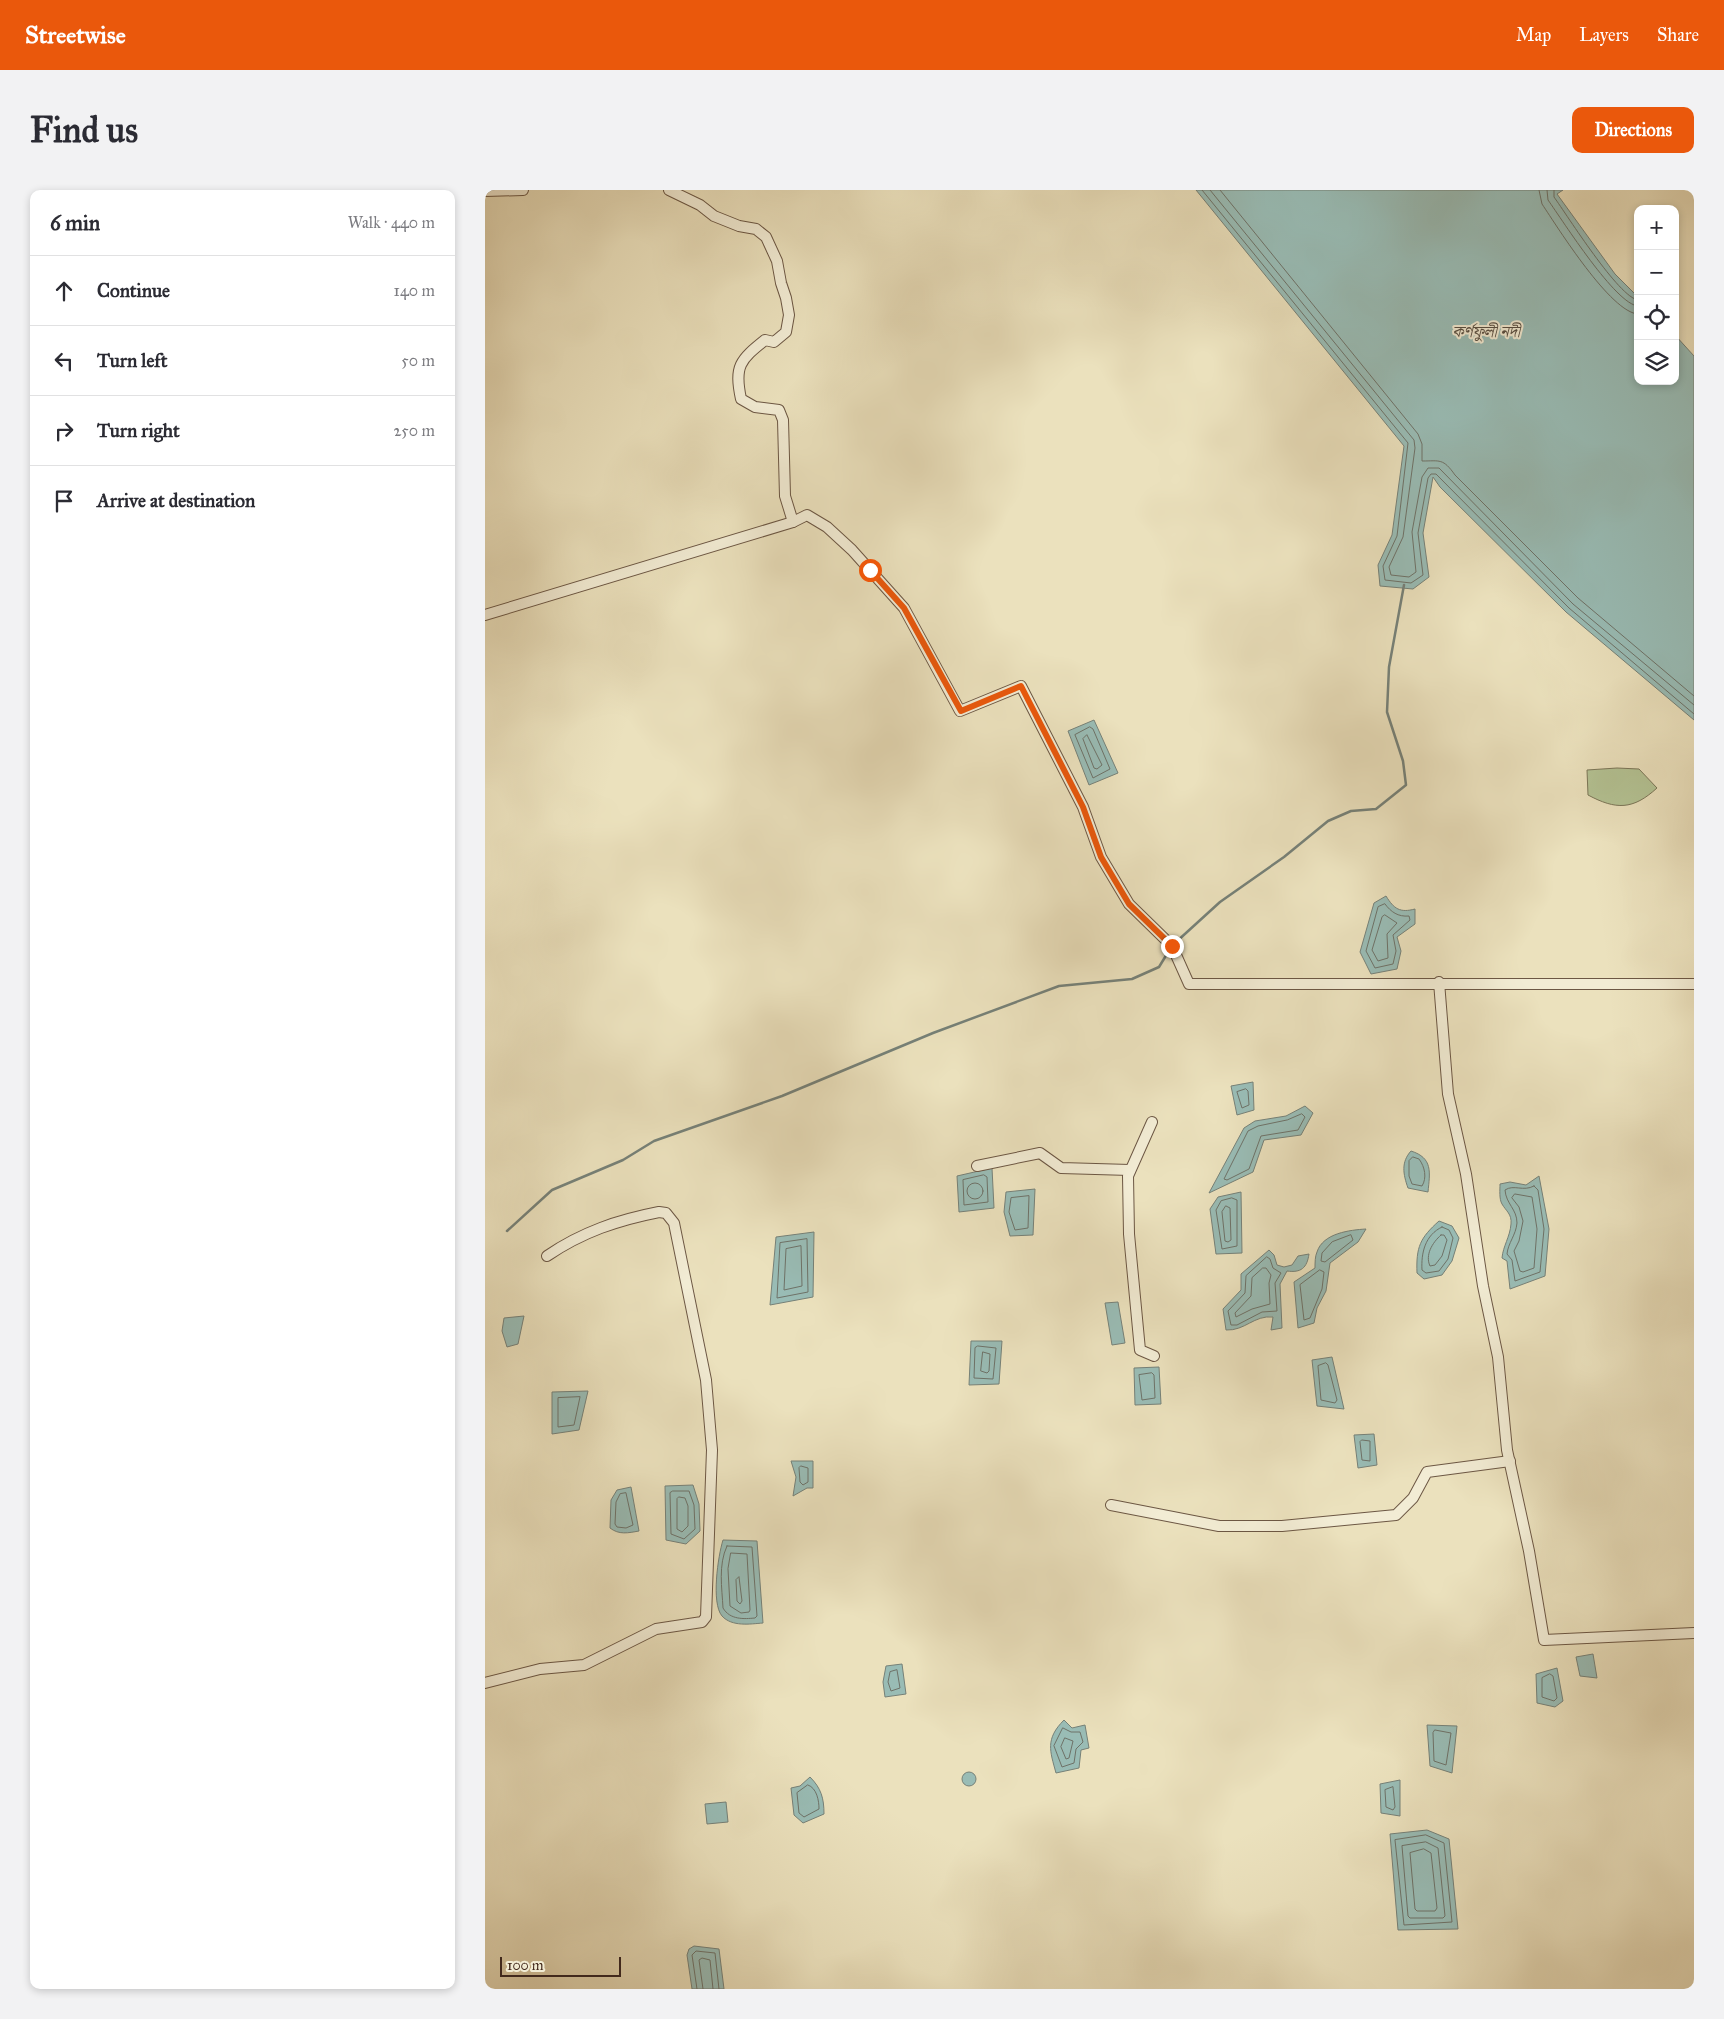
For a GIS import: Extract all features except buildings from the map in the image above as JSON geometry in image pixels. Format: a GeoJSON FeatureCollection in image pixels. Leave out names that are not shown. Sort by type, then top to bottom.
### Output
{"type":"FeatureCollection","features":[{"type":"Feature","properties":{"kind":"street"},"geometry":{"type":"LineString","coordinates":[[485,192],[523,190]]}},
{"type":"Feature","properties":{"kind":"street"},"geometry":{"type":"LineString","coordinates":[[669,190],[700,205],[714,216],[739,226],[756,229],[766,237],[777,261],[787,306],[786,332],[774,342],[765,340],[745,356],[738,369],[738,386],[741,399],[755,407],[779,410],[783,420],[785,496],[793,522]]}},
{"type":"Feature","properties":{"kind":"street"},"geometry":{"type":"LineString","coordinates":[[485,616],[793,522],[807,515],[827,527],[852,550],[904,608],[961,711],[1021,686],[1083,807],[1101,857],[1129,904],[1172,946],[1189,984],[1439,982],[1694,984]]}},
{"type":"Feature","properties":{"kind":"street"},"geometry":{"type":"LineString","coordinates":[[1439,982],[1448,1094],[1466,1174],[1483,1286],[1498,1357],[1510,1461],[1529,1551],[1544,1640],[1694,1633]]}},
{"type":"Feature","properties":{"kind":"street"},"geometry":{"type":"LineString","coordinates":[[1151,1122],[1128,1176],[1129,1234],[1140,1350],[1154,1356]]}},
{"type":"Feature","properties":{"kind":"street"},"geometry":{"type":"LineString","coordinates":[[977,1166],[1041,1153],[1061,1168],[1130,1170]]}},
{"type":"Feature","properties":{"kind":"street"},"geometry":{"type":"LineString","coordinates":[[485,1683],[540,1669],[584,1665],[656,1628],[701,1622],[706,1617],[712,1450],[707,1389],[674,1223],[666,1213],[659,1212],[607,1224],[568,1242],[547,1256]]}},
{"type":"Feature","properties":{"kind":"street"},"geometry":{"type":"LineString","coordinates":[[1111,1505],[1219,1526],[1282,1526],[1396,1515],[1413,1498],[1427,1472],[1510,1461]]}},
{"type":"Feature","properties":{"kind":"green space"},"geometry":{"type":"Polygon","coordinates":[[[1639,769],[1657,788],[1640,800],[1624,805],[1607,803],[1588,795],[1587,770],[1639,769]]]}},
{"type":"Feature","properties":{"kind":"water","name":"কর্ণফুলী নদী"},"geometry":{"type":"Polygon","coordinates":[[[1196,190],[1563,190],[1557,194],[1615,274],[1634,293],[1634,385],[1679,385],[1679,339],[1694,356],[1694,720],[1566,612],[1440,487],[1433,477],[1423,533],[1429,577],[1413,589],[1380,586],[1378,565],[1392,535],[1404,446],[1196,190]]]}},
{"type":"Feature","properties":{"kind":"water"},"geometry":{"type":"Polygon","coordinates":[[[1094,720],[1118,773],[1089,785],[1068,731],[1094,720]]]}},
{"type":"Feature","properties":{"kind":"water"},"geometry":{"type":"Polygon","coordinates":[[[1386,896],[1398,909],[1415,909],[1415,924],[1397,937],[1401,951],[1397,969],[1371,974],[1360,952],[1374,903],[1386,896]]]}},
{"type":"Feature","properties":{"kind":"water"},"geometry":{"type":"Polygon","coordinates":[[[1253,1082],[1254,1110],[1237,1115],[1231,1086],[1253,1082]]]}},
{"type":"Feature","properties":{"kind":"water"},"geometry":{"type":"Polygon","coordinates":[[[1305,1106],[1313,1113],[1301,1135],[1264,1140],[1253,1172],[1209,1193],[1244,1128],[1255,1121],[1286,1116],[1305,1106]]]}},
{"type":"Feature","properties":{"kind":"water"},"geometry":{"type":"Polygon","coordinates":[[[1411,1151],[1427,1162],[1429,1167],[1428,1192],[1408,1188],[1404,1164],[1411,1151]]]}},
{"type":"Feature","properties":{"kind":"water"},"geometry":{"type":"Polygon","coordinates":[[[992,1168],[994,1208],[959,1212],[957,1176],[992,1168]]]}},
{"type":"Feature","properties":{"kind":"water"},"geometry":{"type":"Polygon","coordinates":[[[1539,1176],[1549,1229],[1545,1276],[1510,1289],[1507,1261],[1502,1258],[1511,1221],[1510,1215],[1501,1202],[1500,1184],[1510,1182],[1526,1185],[1539,1176]]]}},
{"type":"Feature","properties":{"kind":"water"},"geometry":{"type":"Polygon","coordinates":[[[1035,1189],[1033,1235],[1010,1236],[1004,1212],[1006,1192],[1035,1189]]]}},
{"type":"Feature","properties":{"kind":"water"},"geometry":{"type":"Polygon","coordinates":[[[1241,1192],[1242,1253],[1216,1254],[1210,1209],[1218,1197],[1241,1192]]]}},
{"type":"Feature","properties":{"kind":"water"},"geometry":{"type":"Polygon","coordinates":[[[1439,1221],[1452,1226],[1459,1238],[1452,1261],[1442,1275],[1424,1279],[1417,1273],[1417,1256],[1423,1238],[1439,1221]]]}},
{"type":"Feature","properties":{"kind":"water"},"geometry":{"type":"Polygon","coordinates":[[[1366,1229],[1358,1242],[1330,1263],[1326,1291],[1317,1308],[1314,1323],[1298,1328],[1294,1282],[1315,1268],[1316,1254],[1325,1241],[1338,1234],[1366,1229]]]}},
{"type":"Feature","properties":{"kind":"water"},"geometry":{"type":"Polygon","coordinates":[[[814,1232],[813,1297],[770,1305],[776,1237],[814,1232]]]}},
{"type":"Feature","properties":{"kind":"water"},"geometry":{"type":"Polygon","coordinates":[[[1269,1250],[1274,1255],[1277,1265],[1284,1267],[1292,1265],[1298,1256],[1309,1254],[1305,1266],[1300,1270],[1287,1271],[1280,1284],[1282,1328],[1271,1330],[1273,1317],[1266,1317],[1233,1330],[1226,1330],[1223,1309],[1241,1290],[1241,1274],[1269,1250]]]}},
{"type":"Feature","properties":{"kind":"water"},"geometry":{"type":"Polygon","coordinates":[[[1118,1302],[1125,1343],[1112,1345],[1105,1303],[1118,1302]]]}},
{"type":"Feature","properties":{"kind":"water"},"geometry":{"type":"Polygon","coordinates":[[[524,1316],[518,1344],[507,1347],[502,1331],[504,1318],[524,1316]]]}},
{"type":"Feature","properties":{"kind":"water"},"geometry":{"type":"Polygon","coordinates":[[[971,1341],[1002,1341],[999,1384],[969,1385],[971,1341]]]}},
{"type":"Feature","properties":{"kind":"water"},"geometry":{"type":"Polygon","coordinates":[[[1332,1357],[1344,1409],[1317,1406],[1312,1360],[1332,1357]]]}},
{"type":"Feature","properties":{"kind":"water"},"geometry":{"type":"Polygon","coordinates":[[[1159,1367],[1161,1404],[1135,1405],[1134,1368],[1159,1367]]]}},
{"type":"Feature","properties":{"kind":"water"},"geometry":{"type":"Polygon","coordinates":[[[588,1391],[579,1430],[552,1434],[552,1392],[588,1391]]]}},
{"type":"Feature","properties":{"kind":"water"},"geometry":{"type":"Polygon","coordinates":[[[1374,1434],[1377,1465],[1358,1468],[1354,1435],[1374,1434]]]}},
{"type":"Feature","properties":{"kind":"water"},"geometry":{"type":"Polygon","coordinates":[[[791,1461],[813,1461],[813,1488],[807,1488],[793,1496],[796,1477],[791,1461]]]}},
{"type":"Feature","properties":{"kind":"water"},"geometry":{"type":"Polygon","coordinates":[[[693,1485],[699,1504],[700,1531],[686,1544],[666,1540],[665,1486],[693,1485]]]}},
{"type":"Feature","properties":{"kind":"water"},"geometry":{"type":"Polygon","coordinates":[[[631,1487],[639,1531],[620,1533],[610,1528],[611,1500],[617,1490],[631,1487]]]}},
{"type":"Feature","properties":{"kind":"water"},"geometry":{"type":"Polygon","coordinates":[[[723,1540],[757,1541],[763,1623],[741,1624],[731,1622],[722,1616],[719,1610],[716,1590],[719,1557],[723,1540]]]}},
{"type":"Feature","properties":{"kind":"water"},"geometry":{"type":"Polygon","coordinates":[[[1593,1654],[1597,1678],[1580,1676],[1576,1657],[1593,1654]]]}},
{"type":"Feature","properties":{"kind":"water"},"geometry":{"type":"Polygon","coordinates":[[[902,1664],[906,1694],[885,1697],[883,1682],[886,1666],[902,1664]]]}},
{"type":"Feature","properties":{"kind":"water"},"geometry":{"type":"Polygon","coordinates":[[[1557,1668],[1563,1701],[1555,1707],[1537,1703],[1536,1674],[1557,1668]]]}},
{"type":"Feature","properties":{"kind":"water"},"geometry":{"type":"Polygon","coordinates":[[[1064,1720],[1072,1728],[1085,1725],[1089,1748],[1081,1750],[1079,1768],[1056,1773],[1051,1745],[1054,1733],[1064,1720]]]}},
{"type":"Feature","properties":{"kind":"water"},"geometry":{"type":"Polygon","coordinates":[[[1427,1725],[1457,1726],[1452,1773],[1430,1766],[1427,1725]]]}},
{"type":"Feature","properties":{"kind":"water"},"geometry":{"type":"Polygon","coordinates":[[[966,1772],[972,1772],[976,1779],[972,1786],[966,1786],[962,1782],[962,1776],[966,1772]]]}},
{"type":"Feature","properties":{"kind":"water"},"geometry":{"type":"Polygon","coordinates":[[[810,1777],[817,1785],[821,1794],[824,1814],[803,1823],[794,1815],[791,1788],[800,1786],[810,1777]]]}},
{"type":"Feature","properties":{"kind":"water"},"geometry":{"type":"Polygon","coordinates":[[[1400,1780],[1400,1816],[1381,1813],[1380,1784],[1400,1780]]]}},
{"type":"Feature","properties":{"kind":"water"},"geometry":{"type":"Polygon","coordinates":[[[726,1802],[728,1822],[707,1824],[705,1804],[726,1802]]]}},
{"type":"Feature","properties":{"kind":"water"},"geometry":{"type":"Polygon","coordinates":[[[1427,1830],[1449,1839],[1458,1929],[1398,1930],[1390,1834],[1427,1830]]]}},
{"type":"Feature","properties":{"kind":"water"},"geometry":{"type":"Polygon","coordinates":[[[694,1946],[719,1949],[724,1989],[692,1989],[687,1955],[689,1949],[694,1946]]]}},
{"type":"Feature","properties":{"kind":"waterway"},"geometry":{"type":"LineString","coordinates":[[1175,943],[1220,902],[1284,857],[1328,821],[1351,811],[1376,809],[1406,785],[1403,761],[1387,712],[1389,667],[1404,585]]}},
{"type":"Feature","properties":{"kind":"waterway"},"geometry":{"type":"LineString","coordinates":[[507,1231],[552,1190],[623,1160],[654,1141],[782,1096],[933,1033],[1059,986],[1132,979],[1159,967],[1170,949]]}},
{"type":"Feature","properties":{"kind":"route"},"geometry":{"type":"LineString","coordinates":[[870,570],[904,608],[961,711],[1021,686],[1083,807],[1101,857],[1129,904],[1172,946]]}}]}
